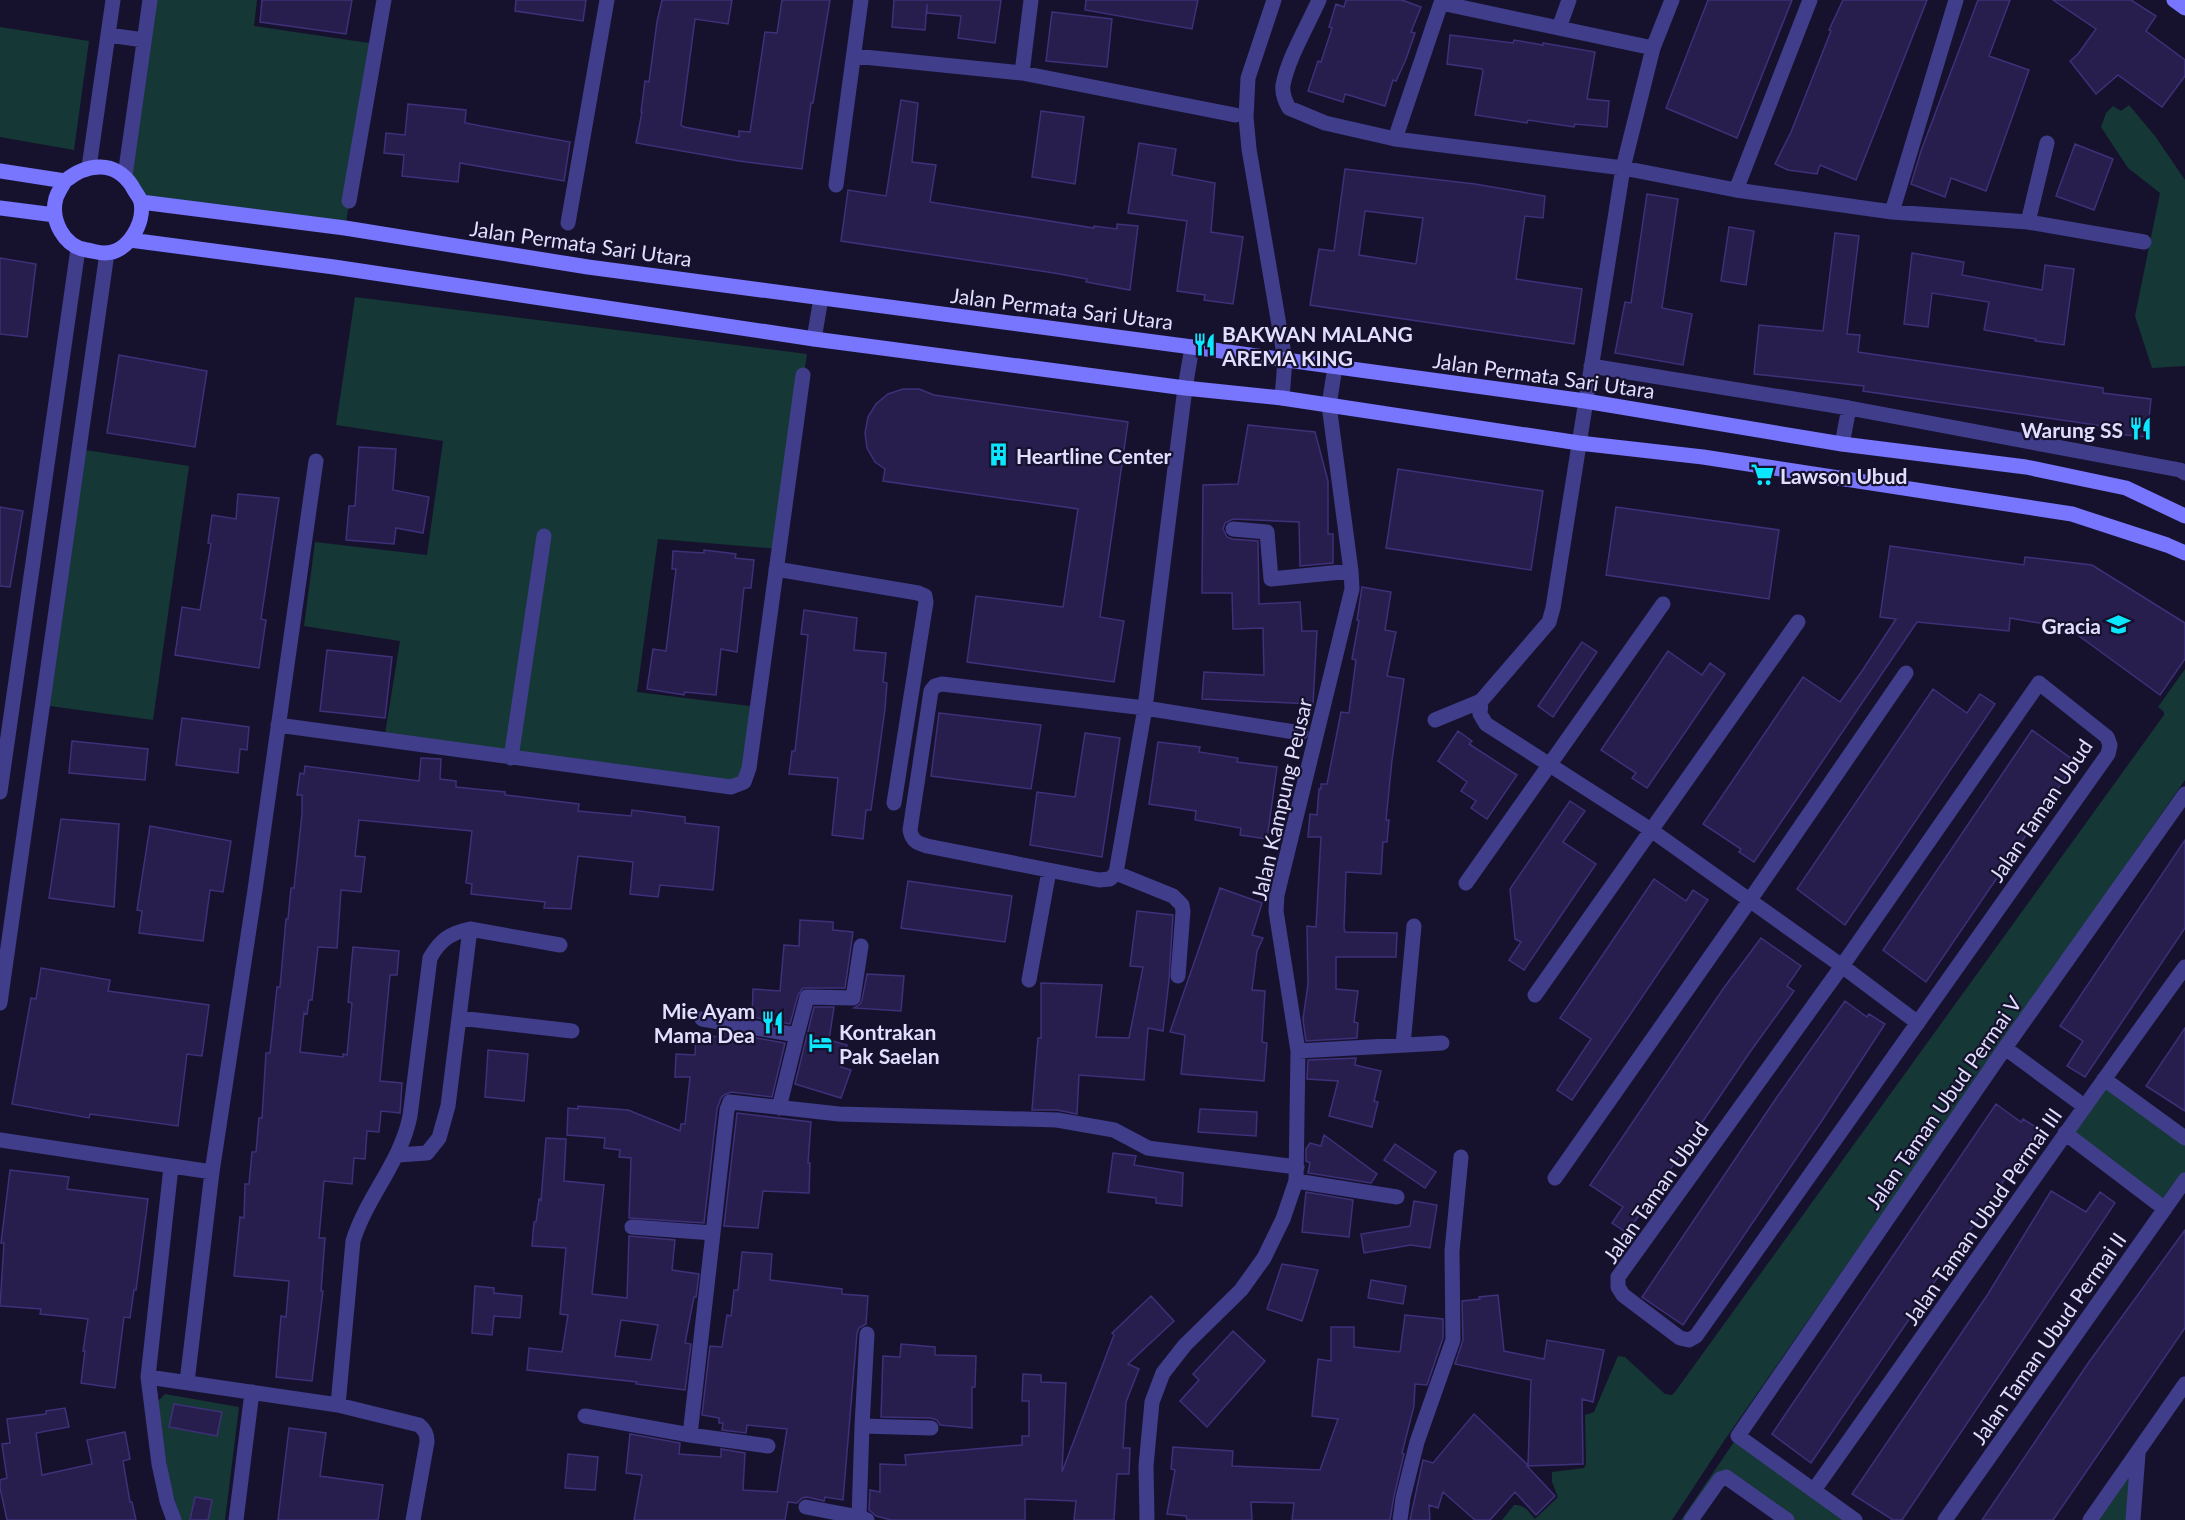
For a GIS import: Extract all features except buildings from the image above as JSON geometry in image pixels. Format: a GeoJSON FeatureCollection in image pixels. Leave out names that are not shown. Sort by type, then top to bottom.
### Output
{"type":"FeatureCollection","features":[{"type":"Feature","properties":{"kind":"street"},"geometry":{"type":"LineString","coordinates":[[89,167],[113,0]]}},
{"type":"Feature","properties":{"kind":"street"},"geometry":{"type":"LineString","coordinates":[[125,176],[150,0]]}},
{"type":"Feature","properties":{"kind":"street"},"geometry":{"type":"LineString","coordinates":[[349,201],[384,0]]}},
{"type":"Feature","properties":{"kind":"street"},"geometry":{"type":"LineString","coordinates":[[568,223],[607,0]]}},
{"type":"Feature","properties":{"kind":"street"},"geometry":{"type":"LineString","coordinates":[[836,185],[861,0]]}},
{"type":"Feature","properties":{"kind":"street"},"geometry":{"type":"LineString","coordinates":[[1022,73],[1031,0]]}},
{"type":"Feature","properties":{"kind":"street"},"geometry":{"type":"LineString","coordinates":[[1274,0],[1248,78],[1246,117],[1249,150],[1285,360],[1282,398]]}},
{"type":"Feature","properties":{"kind":"street"},"geometry":{"type":"LineString","coordinates":[[1319,0],[1283,86],[1284,98],[1289,108],[1325,123],[1395,139],[1623,168],[1736,190],[1892,212],[2028,222],[2144,242]]}},
{"type":"Feature","properties":{"kind":"street"},"geometry":{"type":"LineString","coordinates":[[1558,28],[1569,0]]}},
{"type":"Feature","properties":{"kind":"street"},"geometry":{"type":"LineString","coordinates":[[1435,720],[1481,701],[1549,622],[1623,168],[1653,48],[1672,0]]}},
{"type":"Feature","properties":{"kind":"street"},"geometry":{"type":"LineString","coordinates":[[1736,190],[1810,0]]}},
{"type":"Feature","properties":{"kind":"street"},"geometry":{"type":"LineString","coordinates":[[1892,212],[1956,0]]}},
{"type":"Feature","properties":{"kind":"street"},"geometry":{"type":"LineString","coordinates":[[2174,0],[2185,8]]}},
{"type":"Feature","properties":{"kind":"street"},"geometry":{"type":"LineString","coordinates":[[1395,139],[1441,2],[1653,48]]}},
{"type":"Feature","properties":{"kind":"street"},"geometry":{"type":"LineString","coordinates":[[108,35],[144,40]]}},
{"type":"Feature","properties":{"kind":"street"},"geometry":{"type":"LineString","coordinates":[[854,56],[1022,73],[1235,115]]}},
{"type":"Feature","properties":{"kind":"street"},"geometry":{"type":"LineString","coordinates":[[2028,222],[2047,143]]}},
{"type":"Feature","properties":{"kind":"street"},"geometry":{"type":"LineString","coordinates":[[89,167],[108,168],[125,176],[141,202],[140,222],[130,240],[107,253],[78,249],[62,235],[55,215],[57,197],[65,181],[76,172],[89,167]]}},
{"type":"Feature","properties":{"kind":"street"},"geometry":{"type":"LineString","coordinates":[[0,171],[65,181]]}},
{"type":"Feature","properties":{"kind":"street","name":"Jalan Permata Sari Utara"},"geometry":{"type":"LineString","coordinates":[[141,202],[345,228],[588,267],[1192,346],[1585,401],[1842,444],[2026,467],[2126,488],[2184,513]]}},
{"type":"Feature","properties":{"kind":"street"},"geometry":{"type":"LineString","coordinates":[[0,208],[55,215]]}},
{"type":"Feature","properties":{"kind":"street"},"geometry":{"type":"LineString","coordinates":[[130,240],[334,267],[814,339],[1185,388],[1282,398],[1579,443],[1703,457],[2072,514],[2167,545],[2185,554]]}},
{"type":"Feature","properties":{"kind":"street"},"geometry":{"type":"LineString","coordinates":[[0,792],[78,249]]}},
{"type":"Feature","properties":{"kind":"street"},"geometry":{"type":"LineString","coordinates":[[0,1003],[107,253]]}},
{"type":"Feature","properties":{"kind":"street"},"geometry":{"type":"LineString","coordinates":[[814,339],[821,298]]}},
{"type":"Feature","properties":{"kind":"street"},"geometry":{"type":"LineString","coordinates":[[1192,346],[1145,708],[1116,873],[1110,879],[1099,880],[927,846],[916,843],[910,830],[931,691],[935,686],[942,684],[1145,708],[1300,733]]}},
{"type":"Feature","properties":{"kind":"street"},"geometry":{"type":"LineString","coordinates":[[1591,366],[1850,408],[2180,470],[2185,473]]}},
{"type":"Feature","properties":{"kind":"street","name":"Jalan Kampung Peusar"},"geometry":{"type":"LineString","coordinates":[[1147,1520],[1146,1466],[1152,1401],[1163,1373],[1185,1345],[1241,1290],[1264,1258],[1282,1219],[1297,1174],[1298,1051],[1276,911],[1277,896],[1349,604],[1351,570],[1329,405],[1335,367]]}},
{"type":"Feature","properties":{"kind":"street"},"geometry":{"type":"LineString","coordinates":[[278,726],[731,787],[744,782],[749,768],[803,375]]}},
{"type":"Feature","properties":{"kind":"street"},"geometry":{"type":"LineString","coordinates":[[1842,444],[1850,408]]}},
{"type":"Feature","properties":{"kind":"street"},"geometry":{"type":"LineString","coordinates":[[187,1382],[212,1172],[316,461]]}},
{"type":"Feature","properties":{"kind":"street"},"geometry":{"type":"LineString","coordinates":[[1233,529],[1267,532],[1271,579],[1351,570]]}},
{"type":"Feature","properties":{"kind":"street"},"geometry":{"type":"LineString","coordinates":[[511,758],[544,536]]}},
{"type":"Feature","properties":{"kind":"street"},"geometry":{"type":"LineString","coordinates":[[776,569],[925,596],[926,602],[894,803]]}},
{"type":"Feature","properties":{"kind":"street"},"geometry":{"type":"LineString","coordinates":[[1466,883],[1663,604]]}},
{"type":"Feature","properties":{"kind":"street"},"geometry":{"type":"LineString","coordinates":[[1535,995],[1798,622]]}},
{"type":"Feature","properties":{"kind":"street"},"geometry":{"type":"LineString","coordinates":[[1555,1178],[1906,673]]}},
{"type":"Feature","properties":{"kind":"street","name":"Jalan Taman Ubud"},"geometry":{"type":"LineString","coordinates":[[2039,683],[2107,737],[2110,745],[2108,754],[1696,1336],[1689,1340],[1680,1338],[1623,1295],[1618,1287],[1618,1277],[1842,966],[2039,683]]}},
{"type":"Feature","properties":{"kind":"street"},"geometry":{"type":"LineString","coordinates":[[1481,701],[1480,714],[1486,724],[1651,830],[1918,1023]]}},
{"type":"Feature","properties":{"kind":"street","name":"Jalan Taman Ubud Permai V"},"geometry":{"type":"LineString","coordinates":[[1814,1490],[1738,1436],[2005,1048],[2185,794]]}},
{"type":"Feature","properties":{"kind":"street"},"geometry":{"type":"LineString","coordinates":[[1029,980],[1049,871]]}},
{"type":"Feature","properties":{"kind":"street"},"geometry":{"type":"LineString","coordinates":[[1116,873],[1173,896],[1182,905],[1178,976]]}},
{"type":"Feature","properties":{"kind":"street"},"geometry":{"type":"LineString","coordinates":[[1403,1045],[1414,926]]}},
{"type":"Feature","properties":{"kind":"street"},"geometry":{"type":"LineString","coordinates":[[338,1405],[353,1241],[360,1220],[406,1137],[430,958],[438,943],[458,931],[470,928],[560,945]]}},
{"type":"Feature","properties":{"kind":"street"},"geometry":{"type":"LineString","coordinates":[[398,1155],[427,1153],[439,1138],[448,1106],[470,928]]}},
{"type":"Feature","properties":{"kind":"street"},"geometry":{"type":"LineString","coordinates":[[779,1108],[807,997],[854,998],[861,946]]}},
{"type":"Feature","properties":{"kind":"street","name":"Jalan Taman Ubud Permai III"},"geometry":{"type":"LineString","coordinates":[[1814,1490],[1977,1262],[2084,1106],[2185,967]]}},
{"type":"Feature","properties":{"kind":"street"},"geometry":{"type":"LineString","coordinates":[[459,1018],[572,1031]]}},
{"type":"Feature","properties":{"kind":"street"},"geometry":{"type":"LineString","coordinates":[[702,1019],[797,1035]]}},
{"type":"Feature","properties":{"kind":"street"},"geometry":{"type":"LineString","coordinates":[[1298,1051],[1442,1043]]}},
{"type":"Feature","properties":{"kind":"street"},"geometry":{"type":"LineString","coordinates":[[2005,1048],[2084,1106]]}},
{"type":"Feature","properties":{"kind":"street"},"geometry":{"type":"LineString","coordinates":[[2104,1079],[2185,1138]]}},
{"type":"Feature","properties":{"kind":"street"},"geometry":{"type":"LineString","coordinates":[[690,1435],[727,1110],[730,1102],[839,1114],[1057,1120],[1114,1130],[1148,1148],[1297,1174],[1397,1197]]}},
{"type":"Feature","properties":{"kind":"street"},"geometry":{"type":"LineString","coordinates":[[2065,1133],[2165,1209]]}},
{"type":"Feature","properties":{"kind":"street"},"geometry":{"type":"LineString","coordinates":[[0,1140],[212,1172]]}},
{"type":"Feature","properties":{"kind":"street"},"geometry":{"type":"LineString","coordinates":[[1400,1520],[1402,1498],[1417,1443],[1454,1340],[1452,1251],[1461,1157]]}},
{"type":"Feature","properties":{"kind":"street"},"geometry":{"type":"LineString","coordinates":[[171,1167],[148,1377],[159,1464],[167,1501],[174,1520]]}},
{"type":"Feature","properties":{"kind":"street","name":"Jalan Taman Ubud Permai II"},"geometry":{"type":"LineString","coordinates":[[1945,1520],[2184,1183]]}},
{"type":"Feature","properties":{"kind":"street"},"geometry":{"type":"LineString","coordinates":[[632,1227],[713,1233]]}},
{"type":"Feature","properties":{"kind":"street"},"geometry":{"type":"LineString","coordinates":[[806,1507],[863,1518],[862,1426],[867,1334]]}},
{"type":"Feature","properties":{"kind":"street"},"geometry":{"type":"LineString","coordinates":[[148,1377],[338,1405],[408,1422],[424,1429],[427,1442],[414,1520]]}},
{"type":"Feature","properties":{"kind":"street"},"geometry":{"type":"LineString","coordinates":[[2090,1520],[2185,1384]]}},
{"type":"Feature","properties":{"kind":"street"},"geometry":{"type":"LineString","coordinates":[[236,1520],[252,1392]]}},
{"type":"Feature","properties":{"kind":"street"},"geometry":{"type":"LineString","coordinates":[[585,1416],[768,1446]]}},
{"type":"Feature","properties":{"kind":"street"},"geometry":{"type":"LineString","coordinates":[[862,1426],[931,1428]]}},
{"type":"Feature","properties":{"kind":"street"},"geometry":{"type":"LineString","coordinates":[[2133,1520],[2139,1452]]}},
{"type":"Feature","properties":{"kind":"street"},"geometry":{"type":"LineString","coordinates":[[1691,1520],[1719,1479],[1724,1477],[1787,1520]]}},
{"type":"Feature","properties":{"kind":"street"},"geometry":{"type":"LineString","coordinates":[[1814,1490],[1855,1520]]}},
{"type":"Feature","properties":{"kind":"green space"},"geometry":{"type":"Polygon","coordinates":[[[150,0],[257,0],[254,26],[376,44],[345,228],[141,202],[125,176],[150,0]]]}},
{"type":"Feature","properties":{"kind":"green space"},"geometry":{"type":"Polygon","coordinates":[[[0,27],[89,41],[74,150],[0,137],[0,27]]]}},
{"type":"Feature","properties":{"kind":"green space"},"geometry":{"type":"Polygon","coordinates":[[[2129,105],[2155,136],[2185,180],[2185,366],[2152,368],[2135,316],[2160,193],[2128,168],[2101,127],[2106,113],[2113,106],[2121,111],[2129,105]]]}},
{"type":"Feature","properties":{"kind":"green space"},"geometry":{"type":"Polygon","coordinates":[[[355,297],[807,354],[779,549],[658,539],[637,692],[758,707],[744,782],[384,740],[400,641],[304,626],[315,542],[427,555],[443,441],[336,425],[355,297]]]}},
{"type":"Feature","properties":{"kind":"green space"},"geometry":{"type":"Polygon","coordinates":[[[79,449],[189,466],[153,720],[42,705],[79,449]]]}},
{"type":"Feature","properties":{"kind":"green space"},"geometry":{"type":"Polygon","coordinates":[[[2185,669],[2185,780],[1724,1441],[1672,1520],[1502,1520],[1514,1505],[1523,1507],[1535,1519],[1558,1497],[1552,1482],[1552,1472],[1584,1468],[1586,1464],[1585,1415],[1594,1412],[1618,1356],[1625,1357],[1665,1394],[1672,1395],[1675,1392],[2164,715],[2158,707],[2185,669]]]}},
{"type":"Feature","properties":{"kind":"green space"},"geometry":{"type":"Polygon","coordinates":[[[2104,1079],[2185,1138],[2185,1180],[2165,1209],[2065,1133],[2104,1079]]]}},
{"type":"Feature","properties":{"kind":"green space"},"geometry":{"type":"Polygon","coordinates":[[[165,1394],[239,1407],[225,1520],[181,1520],[169,1481],[158,1401],[165,1394]]]}},
{"type":"Feature","properties":{"kind":"green space"},"geometry":{"type":"Polygon","coordinates":[[[1738,1436],[1854,1520],[1787,1520],[1728,1478],[1691,1520],[1681,1520],[1738,1436]]]}},
{"type":"Feature","properties":{"kind":"green space"},"geometry":{"type":"Polygon","coordinates":[[[2139,1452],[2133,1520],[2090,1520],[2139,1452]]]}},
{"type":"Feature","properties":{"kind":"place","name":"BAKWAN MALANG AREMA KING"},"geometry":{"type":"Point","coordinates":[1204,345]}},
{"type":"Feature","properties":{"kind":"place","name":"Warung SS"},"geometry":{"type":"Point","coordinates":[2141,429]}},
{"type":"Feature","properties":{"kind":"place","name":"Heartline Center"},"geometry":{"type":"Point","coordinates":[998,455]}},
{"type":"Feature","properties":{"kind":"place","name":"Lawson Ubud"},"geometry":{"type":"Point","coordinates":[1762,475]}},
{"type":"Feature","properties":{"kind":"place","name":"Gracia"},"geometry":{"type":"Point","coordinates":[2119,625]}},
{"type":"Feature","properties":{"kind":"place","name":"Mie Ayam Mama Dea"},"geometry":{"type":"Point","coordinates":[773,1022]}},
{"type":"Feature","properties":{"kind":"place","name":"Kontrakan Pak Saelan"},"geometry":{"type":"Point","coordinates":[821,1043]}}]}
